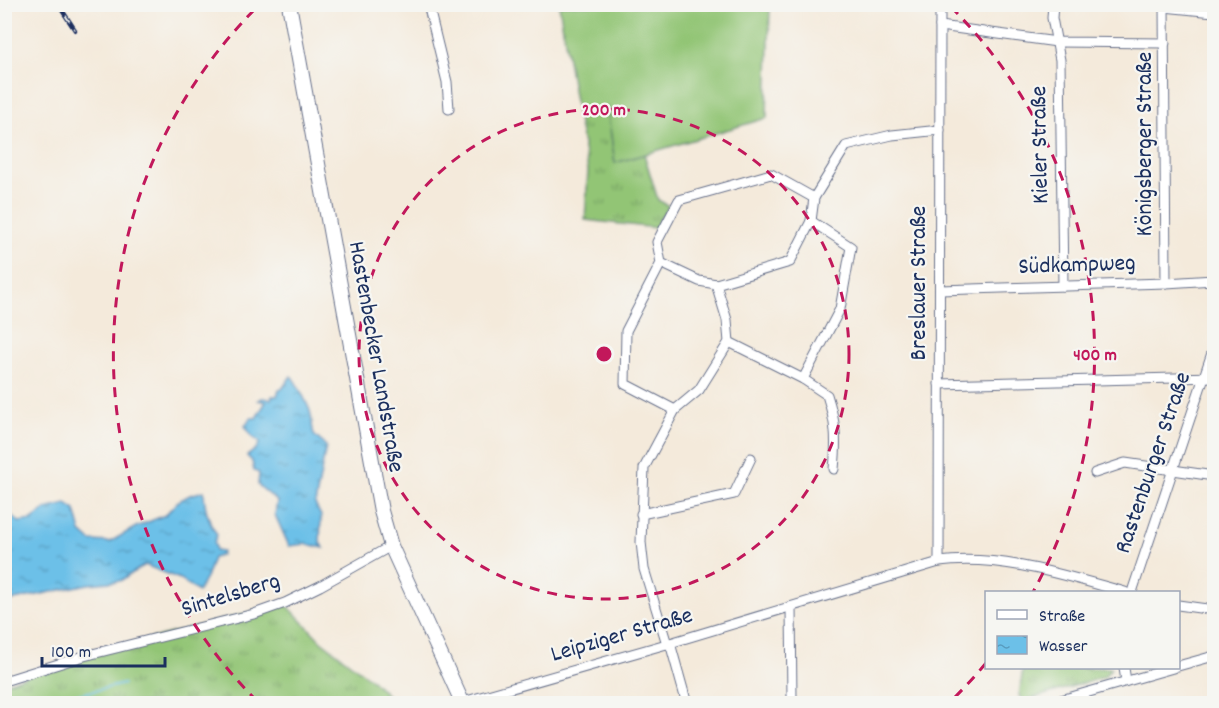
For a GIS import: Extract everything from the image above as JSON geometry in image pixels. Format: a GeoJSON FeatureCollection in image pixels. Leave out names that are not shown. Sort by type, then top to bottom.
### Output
{"type":"FeatureCollection","features":[{"type":"Feature","properties":{"kind":"main road","name":"Hastenbecker Landstraße"},"geometry":{"type":"LineString","coordinates":[[289,4],[372,472],[391,546],[463,703]]}},
{"type":"Feature","properties":{"kind":"street"},"geometry":{"type":"LineString","coordinates":[[428,4],[447,82],[449,109]]}},
{"type":"Feature","properties":{"kind":"street","name":"Breslauer Straße"},"geometry":{"type":"LineString","coordinates":[[939,562],[940,4]]}},
{"type":"Feature","properties":{"kind":"street","name":"Kieler Straße"},"geometry":{"type":"LineString","coordinates":[[1053,4],[1052,18],[1060,60],[1063,286]]}},
{"type":"Feature","properties":{"kind":"street"},"geometry":{"type":"LineString","coordinates":[[1164,6],[1215,12]]}},
{"type":"Feature","properties":{"kind":"street","name":"Königsberger Straße"},"geometry":{"type":"LineString","coordinates":[[1164,6],[1166,283]]}},
{"type":"Feature","properties":{"kind":"street"},"geometry":{"type":"LineString","coordinates":[[940,26],[1057,42],[1165,43]]}},
{"type":"Feature","properties":{"kind":"street"},"geometry":{"type":"LineString","coordinates":[[661,263],[699,280],[716,284],[790,262],[811,221],[814,198],[846,146],[892,135],[940,130]]}},
{"type":"Feature","properties":{"kind":"street"},"geometry":{"type":"LineString","coordinates":[[675,410],[625,384],[626,331],[661,263],[657,242],[679,200],[771,174],[814,198]]}},
{"type":"Feature","properties":{"kind":"street"},"geometry":{"type":"LineString","coordinates":[[802,379],[840,309],[851,247],[811,221]]}},
{"type":"Feature","properties":{"kind":"street","name":"Südkampweg"},"geometry":{"type":"LineString","coordinates":[[940,290],[1215,280]]}},
{"type":"Feature","properties":{"kind":"street"},"geometry":{"type":"LineString","coordinates":[[687,704],[644,569],[640,542],[644,468],[675,410],[699,390],[729,342],[727,320],[716,284]]}},
{"type":"Feature","properties":{"kind":"street"},"geometry":{"type":"LineString","coordinates":[[729,342],[802,379],[827,395],[837,438],[834,469]]}},
{"type":"Feature","properties":{"kind":"street","name":"Rastenburger Straße"},"geometry":{"type":"LineString","coordinates":[[1132,591],[1215,347]]}},
{"type":"Feature","properties":{"kind":"street"},"geometry":{"type":"LineString","coordinates":[[939,384],[1215,377]]}},
{"type":"Feature","properties":{"kind":"street"},"geometry":{"type":"LineString","coordinates":[[641,514],[734,494],[751,458]]}},
{"type":"Feature","properties":{"kind":"street"},"geometry":{"type":"LineString","coordinates":[[1095,473],[1125,463],[1215,476]]}},
{"type":"Feature","properties":{"kind":"street","name":"Sintelsberg"},"geometry":{"type":"LineString","coordinates":[[4,681],[84,656],[265,610],[320,586],[391,546]]}},
{"type":"Feature","properties":{"kind":"street","name":"Leipziger Straße"},"geometry":{"type":"LineString","coordinates":[[463,703],[939,562],[952,560],[1008,564],[1121,591]]}},
{"type":"Feature","properties":{"kind":"street"},"geometry":{"type":"LineString","coordinates":[[1180,605],[1215,610]]}},
{"type":"Feature","properties":{"kind":"street"},"geometry":{"type":"LineString","coordinates":[[791,606],[792,699]]}},
{"type":"Feature","properties":{"kind":"street"},"geometry":{"type":"LineString","coordinates":[[1180,666],[1215,656]]}},
{"type":"Feature","properties":{"kind":"street"},"geometry":{"type":"LineString","coordinates":[[1124,669],[1126,681]]}},
{"type":"Feature","properties":{"kind":"street"},"geometry":{"type":"LineString","coordinates":[[1047,704],[1169,669]]}},
{"type":"Feature","properties":{"kind":"green space"},"geometry":{"type":"Polygon","coordinates":[[[559,5],[770,5],[767,118],[615,163],[607,107],[577,114],[559,5]]]}},
{"type":"Feature","properties":{"kind":"green space"},"geometry":{"type":"Polygon","coordinates":[[[607,107],[615,163],[644,154],[658,200],[669,206],[656,228],[585,220],[588,170],[577,114],[607,107]]]}},
{"type":"Feature","properties":{"kind":"green space"},"geometry":{"type":"Polygon","coordinates":[[[285,603],[321,641],[372,680],[395,703],[5,703],[4,684],[84,656],[285,603]]]}},
{"type":"Feature","properties":{"kind":"green space"},"geometry":{"type":"Polygon","coordinates":[[[1023,669],[1110,669],[1104,677],[1024,701],[1019,696],[1023,669]]]}},
{"type":"Feature","properties":{"kind":"water"},"geometry":{"type":"Polygon","coordinates":[[[291,376],[310,411],[314,435],[326,446],[315,504],[321,516],[320,543],[324,548],[306,544],[289,546],[275,515],[277,501],[258,485],[259,473],[254,471],[252,461],[247,456],[256,449],[260,442],[253,438],[245,426],[251,418],[256,418],[266,402],[258,400],[277,396],[279,390],[291,376]]]}},
{"type":"Feature","properties":{"kind":"water"},"geometry":{"type":"Polygon","coordinates":[[[204,491],[207,514],[217,535],[214,542],[216,551],[222,552],[221,555],[213,558],[198,592],[180,579],[145,565],[120,581],[88,584],[5,602],[5,510],[19,522],[32,520],[46,509],[66,504],[75,510],[81,532],[91,541],[110,542],[136,527],[165,515],[178,501],[204,491]]]}},
{"type":"Feature","properties":{"kind":"waterway"},"geometry":{"type":"LineString","coordinates":[[48,704],[124,684]]}},
{"type":"Feature","properties":{"kind":"railway"},"geometry":{"type":"LineString","coordinates":[[58,4],[75,30]]}}]}
